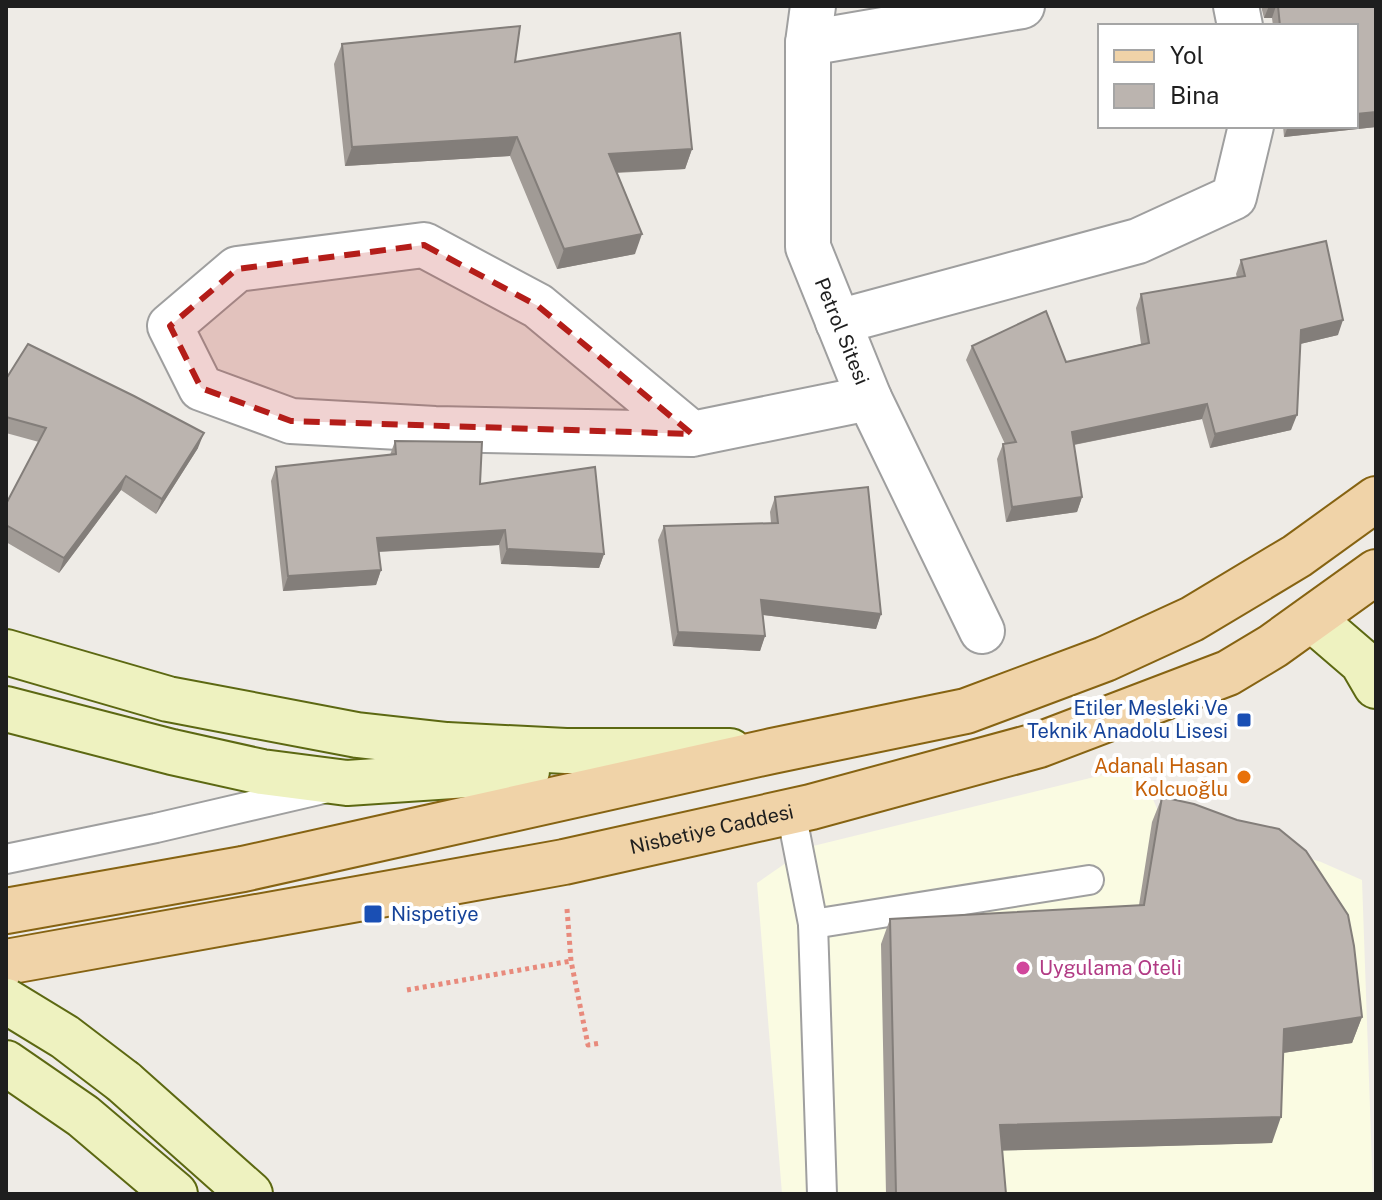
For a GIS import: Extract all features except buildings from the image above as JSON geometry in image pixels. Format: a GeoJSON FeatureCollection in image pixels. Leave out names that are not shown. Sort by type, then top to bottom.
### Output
{"type":"FeatureCollection","features":[{"type":"Feature","properties":{"kind":"main road"},"geometry":{"type":"LineString","coordinates":[[6,911],[243,869],[966,711],[1105,659],[1192,619],[1258,582],[1371,503]]}},
{"type":"Feature","properties":{"kind":"main road","name":"Nisbetiye Caddesi"},"geometry":{"type":"LineString","coordinates":[[6,962],[564,862],[791,812],[1039,745],[1228,673],[1312,619],[1376,572]]}},
{"type":"Feature","properties":{"kind":"main road"},"geometry":{"type":"LineString","coordinates":[[1258,582],[1312,619],[1362,662],[1376,686]]}},
{"type":"Feature","properties":{"kind":"main road"},"geometry":{"type":"LineString","coordinates":[[6,652],[168,699],[357,735],[447,745],[566,751],[772,751]]}},
{"type":"Feature","properties":{"kind":"main road"},"geometry":{"type":"LineString","coordinates":[[6,709],[262,772],[347,783],[584,769],[772,751]]}},
{"type":"Feature","properties":{"kind":"main road"},"geometry":{"type":"LineString","coordinates":[[6,1001],[65,1037],[124,1082],[250,1194]]}},
{"type":"Feature","properties":{"kind":"main road"},"geometry":{"type":"LineString","coordinates":[[6,1063],[83,1116],[175,1194]]}},
{"type":"Feature","properties":{"kind":"street"},"geometry":{"type":"LineString","coordinates":[[810,25],[1022,6]]}},
{"type":"Feature","properties":{"kind":"street","name":"Petrol Sitesi"},"geometry":{"type":"LineString","coordinates":[[810,25],[808,247],[869,398],[982,631]]}},
{"type":"Feature","properties":{"kind":"street"},"geometry":{"type":"LineString","coordinates":[[838,322],[1138,241],[1234,197],[1251,128]]}},
{"type":"Feature","properties":{"kind":"street"},"geometry":{"type":"LineString","coordinates":[[692,434],[538,306],[424,245],[237,269],[170,326],[201,388],[291,421],[435,429],[692,434],[869,398]]}},
{"type":"Feature","properties":{"kind":"lane"},"geometry":{"type":"LineString","coordinates":[[6,859],[347,783]]}},
{"type":"Feature","properties":{"kind":"lane"},"geometry":{"type":"LineString","coordinates":[[791,812],[813,924],[822,1194]]}},
{"type":"Feature","properties":{"kind":"lane"},"geometry":{"type":"LineString","coordinates":[[813,924],[1089,880]]}},
{"type":"Feature","properties":{"kind":"path"},"geometry":{"type":"LineString","coordinates":[[564,862],[571,961],[588,1045],[601,1043]]}},
{"type":"Feature","properties":{"kind":"path"},"geometry":{"type":"LineString","coordinates":[[407,990],[571,961]]}},
{"type":"Feature","properties":{"kind":"highlighted area"},"geometry":{"type":"Polygon","coordinates":[[[424,245],[538,306],[692,434],[291,421],[201,388],[170,326],[237,269],[424,245]]]}},
{"type":"Feature","properties":{"kind":"shaded area"},"geometry":{"type":"Polygon","coordinates":[[[1139,766],[1158,811],[1321,862],[1362,880],[1373,1194],[782,1194],[757,883],[809,847],[1139,766]]]}},
{"type":"Feature","properties":{"kind":"place","name":"Etiler Mesleki Ve Teknik Anadolu Lisesi"},"geometry":{"type":"Point","coordinates":[1244,720]}},
{"type":"Feature","properties":{"kind":"place","name":"Adanalı Hasan Kolcuoğlu"},"geometry":{"type":"Point","coordinates":[1244,777]}},
{"type":"Feature","properties":{"kind":"place","name":"Nispetiye"},"geometry":{"type":"Point","coordinates":[373,914]}},
{"type":"Feature","properties":{"kind":"place","name":"Uygulama Oteli"},"geometry":{"type":"Point","coordinates":[1023,968]}}]}
